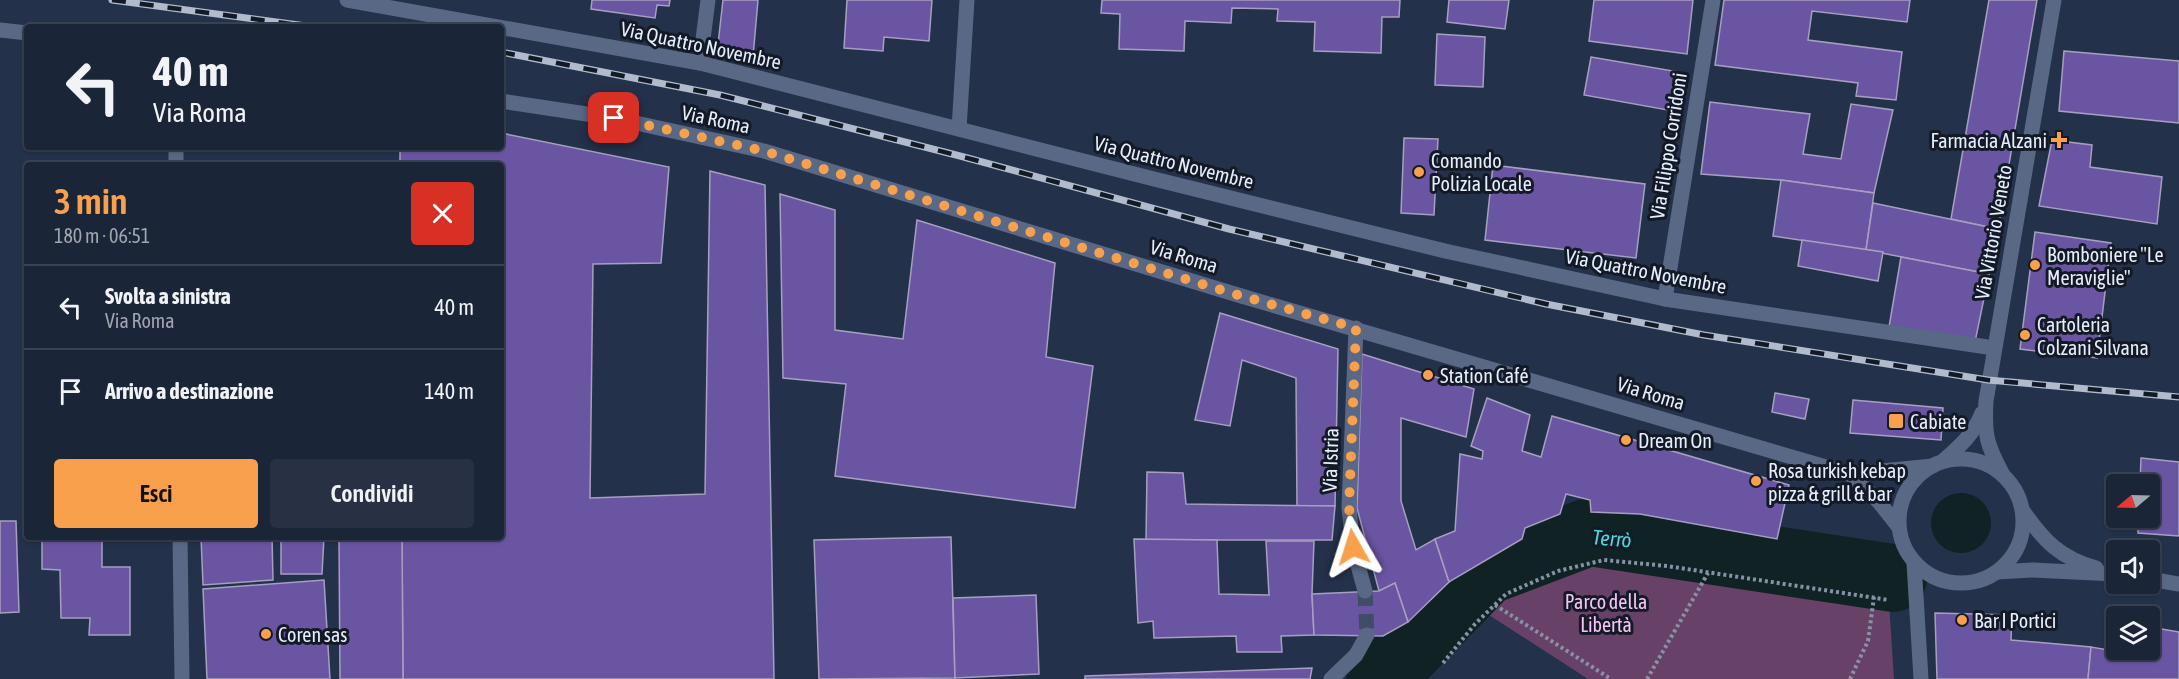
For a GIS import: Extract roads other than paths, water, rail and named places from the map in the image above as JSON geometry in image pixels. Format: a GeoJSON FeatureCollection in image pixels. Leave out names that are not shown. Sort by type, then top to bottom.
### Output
{"type":"FeatureCollection","features":[{"type":"Feature","properties":{"kind":"street","name":"Via Quattro Novembre"},"geometry":{"type":"LineString","coordinates":[[347,0],[481,24]]}},
{"type":"Feature","properties":{"kind":"street"},"geometry":{"type":"LineString","coordinates":[[700,63],[708,0]]}},
{"type":"Feature","properties":{"kind":"street"},"geometry":{"type":"LineString","coordinates":[[959,129],[967,0]]}},
{"type":"Feature","properties":{"kind":"street","name":"Via Filippo Corridoni"},"geometry":{"type":"LineString","coordinates":[[1665,299],[1713,0]]}},
{"type":"Feature","properties":{"kind":"street","name":"Via Vittorio Veneto"},"geometry":{"type":"LineString","coordinates":[[2003,475],[1991,453],[1984,429],[1986,401],[2054,0]]}},
{"type":"Feature","properties":{"kind":"street","name":"Via Quattro Novembre"},"geometry":{"type":"LineString","coordinates":[[504,28],[700,63],[1445,251],[1665,299],[1994,348]]}},
{"type":"Feature","properties":{"kind":"street"},"geometry":{"type":"LineString","coordinates":[[0,30],[24,33]]}},
{"type":"Feature","properties":{"kind":"street","name":"Via Roma"},"geometry":{"type":"LineString","coordinates":[[504,101],[614,118],[764,151],[1238,295],[1850,474],[1938,463]]}},
{"type":"Feature","properties":{"kind":"street","name":"Via Istria"},"geometry":{"type":"LineString","coordinates":[[1356,328],[1349,507],[1353,547],[1365,591]]}},
{"type":"Feature","properties":{"kind":"street","name":"Via Vittorio Veneto"},"geometry":{"type":"LineString","coordinates":[[1938,463],[1965,442],[1976,428],[1986,401]]}},
{"type":"Feature","properties":{"kind":"street"},"geometry":{"type":"LineString","coordinates":[[2023,511],[2023,531],[2017,550],[2005,566],[1997,572],[1988,578],[1969,584],[1949,583],[1930,576],[1914,563],[1903,546],[1898,526],[1901,505],[1910,485],[1924,470],[1938,463],[1965,459],[1986,464],[2003,475],[2016,492],[2023,511],[2040,536],[2079,563],[2106,571]]}},
{"type":"Feature","properties":{"kind":"street","name":"Via Roma"},"geometry":{"type":"LineString","coordinates":[[1850,474],[1879,502],[1898,526]]}},
{"type":"Feature","properties":{"kind":"street"},"geometry":{"type":"LineString","coordinates":[[180,540],[182,679]]}},
{"type":"Feature","properties":{"kind":"street"},"geometry":{"type":"LineString","coordinates":[[1914,563],[1921,679]]}},
{"type":"Feature","properties":{"kind":"street"},"geometry":{"type":"LineString","coordinates":[[1997,572],[2032,570],[2106,574]]}},
{"type":"Feature","properties":{"kind":"street"},"geometry":{"type":"LineString","coordinates":[[2160,581],[2179,584]]}},
{"type":"Feature","properties":{"kind":"street"},"geometry":{"type":"LineString","coordinates":[[1331,679],[1356,655],[1367,635]]}},
{"type":"Feature","properties":{"kind":"waterway","name":"Terrò"},"geometry":{"type":"LineString","coordinates":[[1380,679],[1486,571],[1589,532],[1893,578]]}},
{"type":"Feature","properties":{"kind":"tunnel"},"geometry":{"type":"LineString","coordinates":[[1365,591],[1367,635]]}},
{"type":"Feature","properties":{"kind":"railway"},"geometry":{"type":"LineString","coordinates":[[112,0],[292,24]]}},
{"type":"Feature","properties":{"kind":"railway"},"geometry":{"type":"LineString","coordinates":[[504,53],[720,95],[960,156],[1229,229],[1546,304],[1704,335],[1988,380],[2179,397]]}},
{"type":"Feature","properties":{"kind":"place","name":"Farmacia Alzani"},"geometry":{"type":"Point","coordinates":[2059,140]}},
{"type":"Feature","properties":{"kind":"place","name":"Comando Polizia Locale"},"geometry":{"type":"Point","coordinates":[1419,172]}},
{"type":"Feature","properties":{"kind":"place","name":"Bomboniere \"Le Meraviglie\""},"geometry":{"type":"Point","coordinates":[2035,265]}},
{"type":"Feature","properties":{"kind":"place","name":"Cartoleria Colzani Silvana"},"geometry":{"type":"Point","coordinates":[2025,335]}},
{"type":"Feature","properties":{"kind":"place","name":"Station Café"},"geometry":{"type":"Point","coordinates":[1428,375]}},
{"type":"Feature","properties":{"kind":"place","name":"Cabiate"},"geometry":{"type":"Point","coordinates":[1896,421]}},
{"type":"Feature","properties":{"kind":"place","name":"Dream On"},"geometry":{"type":"Point","coordinates":[1626,440]}},
{"type":"Feature","properties":{"kind":"place","name":"Rosa turkish kebap pizza & grill & bar"},"geometry":{"type":"Point","coordinates":[1756,481]}},
{"type":"Feature","properties":{"kind":"place","name":"Bar I Portici"},"geometry":{"type":"Point","coordinates":[1962,620]}},
{"type":"Feature","properties":{"kind":"place","name":"Coren sas"},"geometry":{"type":"Point","coordinates":[266,634]}},
{"type":"Feature","properties":{"kind":"park label","name":"Parco della Libertà"},"geometry":{"type":"Point","coordinates":[1606,612]}}]}
